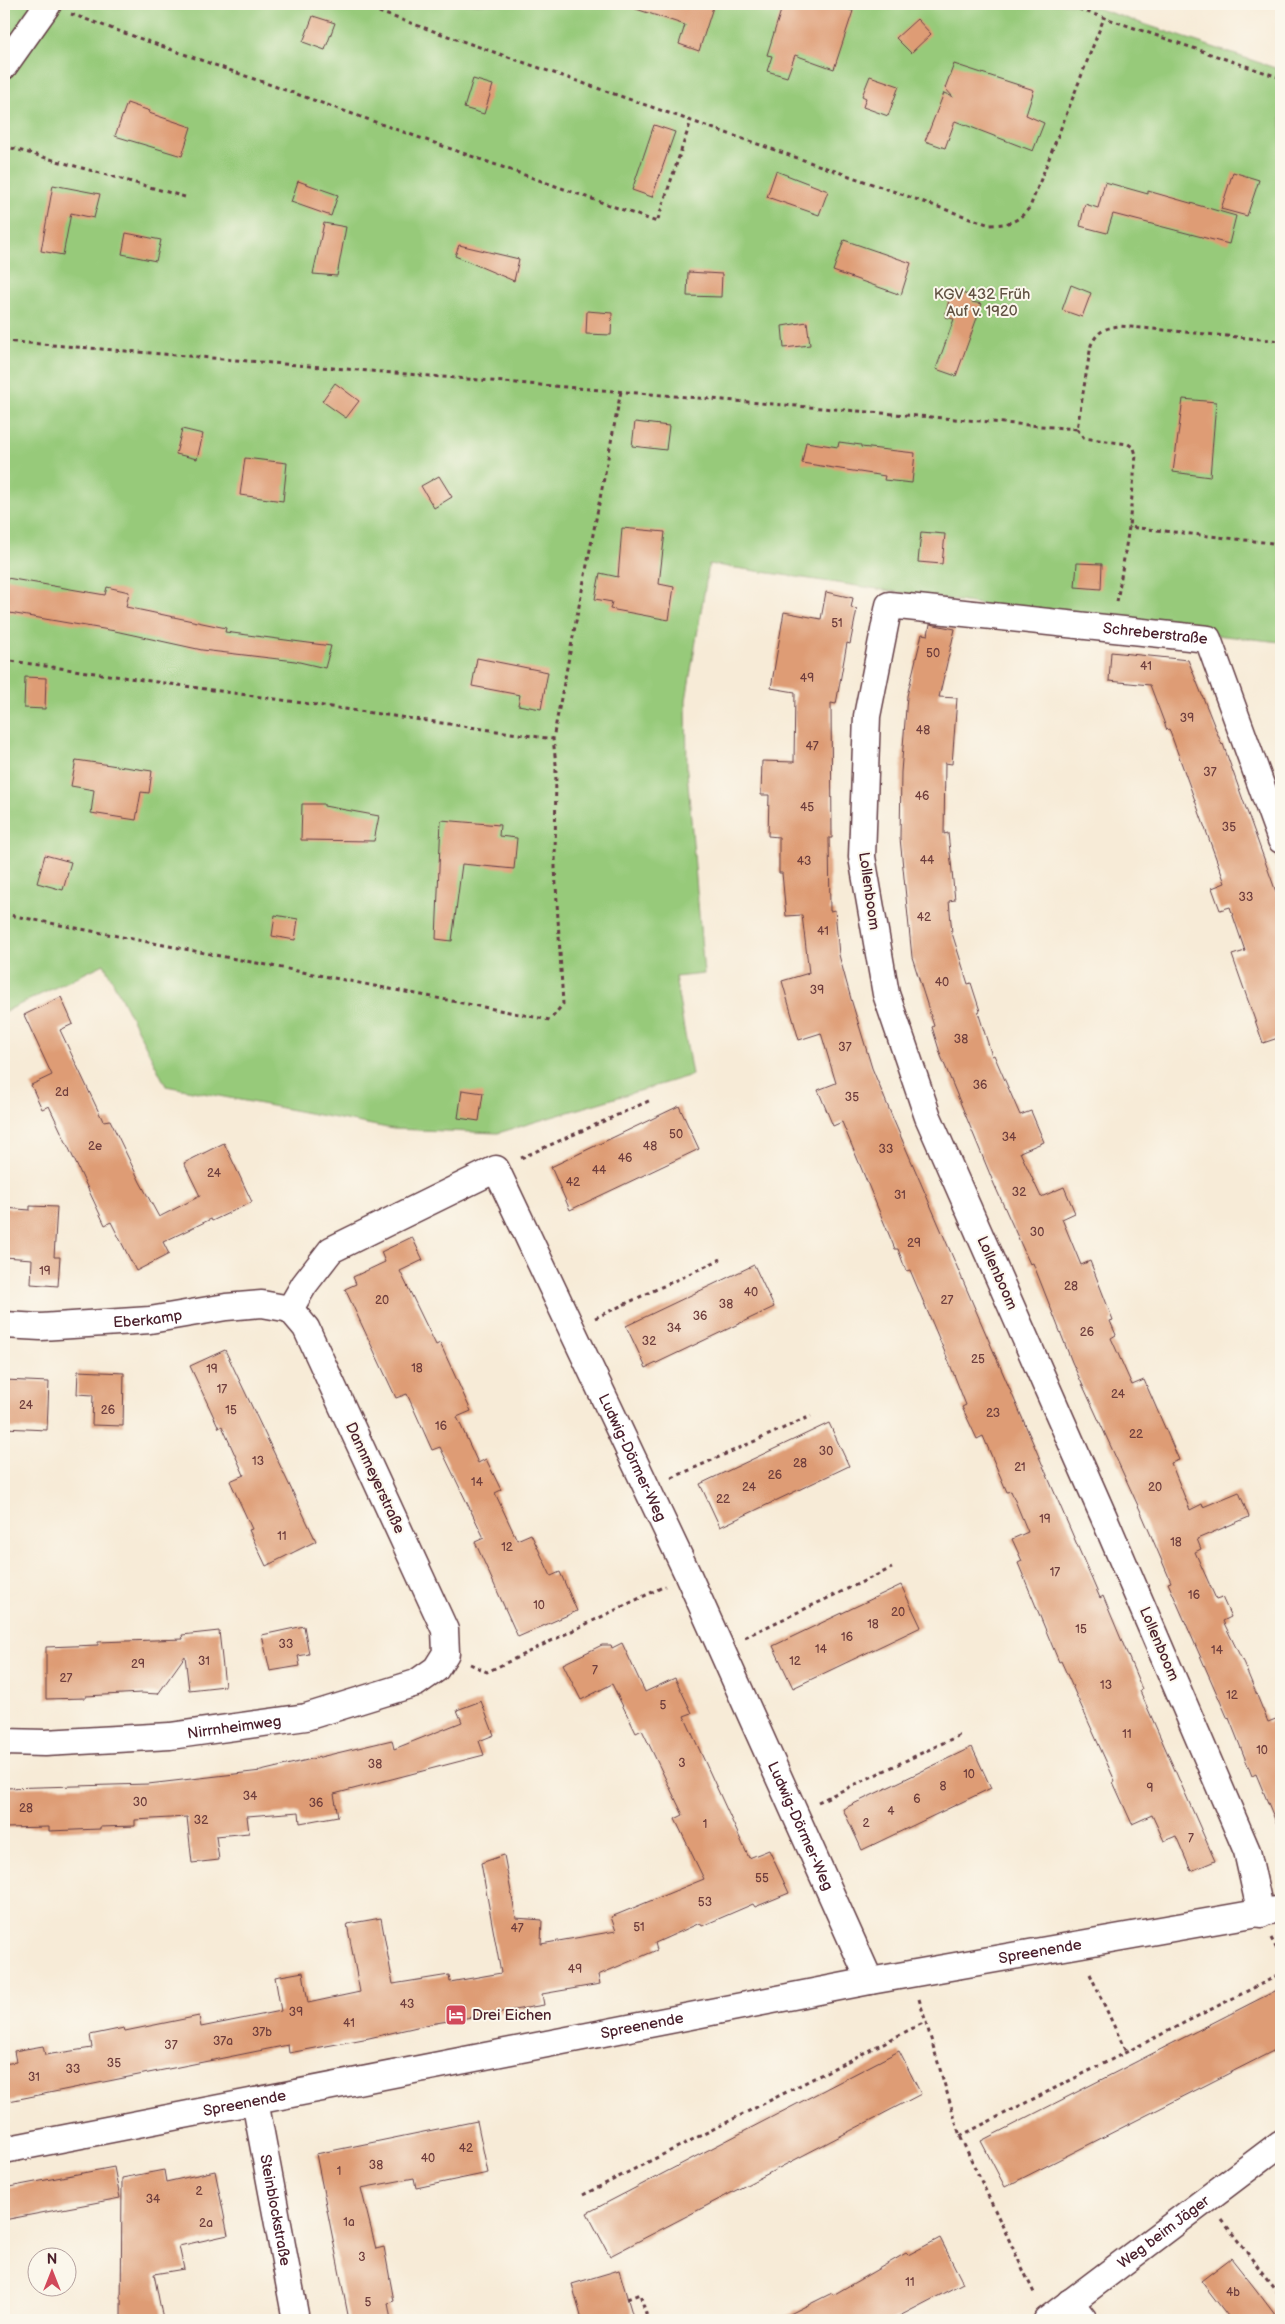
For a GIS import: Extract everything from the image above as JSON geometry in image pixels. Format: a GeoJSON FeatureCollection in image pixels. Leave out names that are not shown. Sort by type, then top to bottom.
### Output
{"type":"FeatureCollection","features":[{"type":"Feature","properties":{"kind":"street"},"geometry":{"type":"LineString","coordinates":[[4,66],[48,4]]}},
{"type":"Feature","properties":{"kind":"street","name":"Schreberstraße"},"geometry":{"type":"LineString","coordinates":[[889,605],[1208,639],[1281,840]]}},
{"type":"Feature","properties":{"kind":"street","name":"Lollenboom"},"geometry":{"type":"LineString","coordinates":[[889,605],[866,716],[862,857],[886,994],[928,1117],[1103,1515],[1247,1851],[1271,1912]]}},
{"type":"Feature","properties":{"kind":"street"},"geometry":{"type":"LineString","coordinates":[[290,1309],[304,1285],[331,1250],[496,1169]]}},
{"type":"Feature","properties":{"kind":"street","name":"Ludwig-Dörmer-Weg"},"geometry":{"type":"LineString","coordinates":[[496,1169],[688,1575],[870,1981]]}},
{"type":"Feature","properties":{"kind":"street","name":"Eberkamp"},"geometry":{"type":"LineString","coordinates":[[4,1325],[41,1327],[150,1320],[226,1307],[262,1304],[290,1309]]}},
{"type":"Feature","properties":{"kind":"street","name":"Dannmeyerstraße"},"geometry":{"type":"LineString","coordinates":[[290,1309],[306,1328],[445,1630],[446,1653]]}},
{"type":"Feature","properties":{"kind":"street","name":"Nirrnheimweg"},"geometry":{"type":"LineString","coordinates":[[4,1742],[45,1743],[170,1736],[306,1717],[416,1683],[436,1669],[446,1653]]}},
{"type":"Feature","properties":{"kind":"street","name":"Spreenende"},"geometry":{"type":"LineString","coordinates":[[4,2150],[870,1981],[1271,1912]]}},
{"type":"Feature","properties":{"kind":"street","name":"Steinblockstraße"},"geometry":{"type":"LineString","coordinates":[[254,2100],[296,2320]]}},
{"type":"Feature","properties":{"kind":"street","name":"Weg beim Jäger"},"geometry":{"type":"LineString","coordinates":[[1047,2320],[1077,2311],[1206,2200],[1281,2142]]}},
{"type":"Feature","properties":{"kind":"path"},"geometry":{"type":"LineString","coordinates":[[48,4],[657,222],[691,121]]}},
{"type":"Feature","properties":{"kind":"path"},"geometry":{"type":"LineString","coordinates":[[356,4],[990,225],[1007,224],[1020,219],[1030,207],[1104,18]]}},
{"type":"Feature","properties":{"kind":"path"},"geometry":{"type":"LineString","coordinates":[[1064,4],[1281,78]]}},
{"type":"Feature","properties":{"kind":"path"},"geometry":{"type":"LineString","coordinates":[[4,146],[185,197]]}},
{"type":"Feature","properties":{"kind":"path"},"geometry":{"type":"LineString","coordinates":[[1076,429],[1091,345],[1096,335],[1106,328],[1120,326],[1281,340]]}},
{"type":"Feature","properties":{"kind":"path"},"geometry":{"type":"LineString","coordinates":[[4,341],[1076,429],[1084,438],[1128,444],[1134,448],[1136,454],[1129,527],[1113,628]]}},
{"type":"Feature","properties":{"kind":"path"},"geometry":{"type":"LineString","coordinates":[[4,914],[550,1020],[563,1004],[555,868],[556,764],[553,739],[621,392]]}},
{"type":"Feature","properties":{"kind":"path"},"geometry":{"type":"LineString","coordinates":[[1129,527],[1281,544]]}},
{"type":"Feature","properties":{"kind":"path"},"geometry":{"type":"LineString","coordinates":[[4,660],[553,739]]}},
{"type":"Feature","properties":{"kind":"path"},"geometry":{"type":"LineString","coordinates":[[496,1169],[651,1100]]}},
{"type":"Feature","properties":{"kind":"path"},"geometry":{"type":"LineString","coordinates":[[572,1329],[722,1258]]}},
{"type":"Feature","properties":{"kind":"path"},"geometry":{"type":"LineString","coordinates":[[648,1489],[811,1416]]}},
{"type":"Feature","properties":{"kind":"path"},"geometry":{"type":"LineString","coordinates":[[721,1648],[892,1568]]}},
{"type":"Feature","properties":{"kind":"path"},"geometry":{"type":"LineString","coordinates":[[446,1653],[486,1672],[688,1575]]}},
{"type":"Feature","properties":{"kind":"path"},"geometry":{"type":"LineString","coordinates":[[795,1813],[962,1734]]}},
{"type":"Feature","properties":{"kind":"path"},"geometry":{"type":"LineString","coordinates":[[915,1973],[925,2022],[960,2136],[1047,2320]]}},
{"type":"Feature","properties":{"kind":"path"},"geometry":{"type":"LineString","coordinates":[[1090,1974],[1126,2052]]}},
{"type":"Feature","properties":{"kind":"path"},"geometry":{"type":"LineString","coordinates":[[960,2136],[1281,1974]]}},
{"type":"Feature","properties":{"kind":"path"},"geometry":{"type":"LineString","coordinates":[[584,2195],[925,2022]]}},
{"type":"Feature","properties":{"kind":"path"},"geometry":{"type":"LineString","coordinates":[[1206,2200],[1281,2297]]}},
{"type":"Feature","properties":{"kind":"path"},"geometry":{"type":"LineString","coordinates":[[628,2299],[640,2294],[648,2320]]}},
{"type":"Feature","properties":{"kind":"green space","name":"KGV 432 Früh Auf v. 1920"},"geometry":{"type":"Polygon","coordinates":[[[4,4],[1084,4],[1281,70],[1281,642],[1113,624],[709,564],[686,700],[687,771],[704,974],[675,977],[692,1075],[498,1133],[393,1129],[166,1086],[104,964],[4,1012],[4,4]]]}},
{"type":"Feature","properties":{"kind":"building"},"geometry":{"type":"Polygon","coordinates":[[[634,4],[714,4],[699,51],[679,44],[685,25],[633,8],[634,4]]]}},
{"type":"Feature","properties":{"kind":"building"},"geometry":{"type":"Polygon","coordinates":[[[783,4],[833,4],[853,11],[834,69],[795,55],[787,77],[767,71],[772,56],[767,55],[783,4]]]}},
{"type":"Feature","properties":{"kind":"building"},"geometry":{"type":"Polygon","coordinates":[[[313,16],[335,23],[325,50],[303,42],[313,16]]]}},
{"type":"Feature","properties":{"kind":"building"},"geometry":{"type":"Polygon","coordinates":[[[917,19],[931,34],[911,53],[896,38],[917,19]]]}},
{"type":"Feature","properties":{"kind":"building"},"geometry":{"type":"Polygon","coordinates":[[[954,64],[1034,90],[1026,115],[1044,123],[1033,151],[955,121],[945,148],[925,141],[944,93],[953,97],[945,88],[954,64]]]}},
{"type":"Feature","properties":{"kind":"building"},"geometry":{"type":"Polygon","coordinates":[[[870,76],[899,86],[888,116],[863,107],[866,98],[862,96],[870,76]]]}},
{"type":"Feature","properties":{"kind":"building"},"geometry":{"type":"Polygon","coordinates":[[[473,79],[493,85],[484,114],[464,108],[473,79]]]}},
{"type":"Feature","properties":{"kind":"building"},"geometry":{"type":"Polygon","coordinates":[[[127,103],[150,111],[149,113],[191,127],[182,156],[115,136],[127,103]]]}},
{"type":"Feature","properties":{"kind":"building"},"geometry":{"type":"Polygon","coordinates":[[[654,125],[675,132],[652,197],[632,190],[654,125]]]}},
{"type":"Feature","properties":{"kind":"building"},"geometry":{"type":"Polygon","coordinates":[[[776,171],[828,191],[819,215],[767,197],[776,171]]]}},
{"type":"Feature","properties":{"kind":"building"},"geometry":{"type":"Polygon","coordinates":[[[1233,172],[1259,180],[1247,216],[1221,209],[1233,172]]]}},
{"type":"Feature","properties":{"kind":"building"},"geometry":{"type":"Polygon","coordinates":[[[298,181],[338,195],[331,216],[291,202],[298,181]]]}},
{"type":"Feature","properties":{"kind":"building"},"geometry":{"type":"Polygon","coordinates":[[[1105,182],[1148,194],[1148,191],[1236,216],[1229,244],[1113,214],[1107,233],[1080,226],[1085,204],[1098,208],[1105,182]]]}},
{"type":"Feature","properties":{"kind":"building"},"geometry":{"type":"Polygon","coordinates":[[[53,185],[100,194],[94,218],[71,213],[63,255],[41,251],[53,185]]]}},
{"type":"Feature","properties":{"kind":"building"},"geometry":{"type":"Polygon","coordinates":[[[324,223],[346,227],[337,276],[313,274],[324,223]]]}},
{"type":"Feature","properties":{"kind":"building"},"geometry":{"type":"Polygon","coordinates":[[[126,233],[161,240],[156,261],[122,254],[126,233]]]}},
{"type":"Feature","properties":{"kind":"building"},"geometry":{"type":"Polygon","coordinates":[[[844,240],[911,263],[901,295],[833,271],[844,240]]]}},
{"type":"Feature","properties":{"kind":"building"},"geometry":{"type":"Polygon","coordinates":[[[459,245],[519,259],[514,281],[455,256],[459,245]]]}},
{"type":"Feature","properties":{"kind":"building"},"geometry":{"type":"Polygon","coordinates":[[[688,272],[722,274],[721,297],[687,296],[688,272]]]}},
{"type":"Feature","properties":{"kind":"building"},"geometry":{"type":"Polygon","coordinates":[[[1071,285],[1091,293],[1082,317],[1062,310],[1071,285]]]}},
{"type":"Feature","properties":{"kind":"building"},"geometry":{"type":"Polygon","coordinates":[[[951,291],[974,296],[972,302],[982,304],[956,376],[936,369],[954,319],[945,317],[951,291]]]}},
{"type":"Feature","properties":{"kind":"building"},"geometry":{"type":"Polygon","coordinates":[[[587,311],[612,313],[611,335],[586,334],[587,311]]]}},
{"type":"Feature","properties":{"kind":"building"},"geometry":{"type":"Polygon","coordinates":[[[807,322],[810,345],[784,348],[782,326],[807,322]]]}},
{"type":"Feature","properties":{"kind":"building"},"geometry":{"type":"Polygon","coordinates":[[[335,383],[359,401],[346,418],[322,401],[335,383]]]}},
{"type":"Feature","properties":{"kind":"building"},"geometry":{"type":"Polygon","coordinates":[[[1183,399],[1216,402],[1210,477],[1173,472],[1183,399]]]}},
{"type":"Feature","properties":{"kind":"building"},"geometry":{"type":"Polygon","coordinates":[[[635,422],[669,426],[666,450],[632,446],[635,422]]]}},
{"type":"Feature","properties":{"kind":"building"},"geometry":{"type":"Polygon","coordinates":[[[182,429],[203,434],[197,459],[176,454],[182,429]]]}},
{"type":"Feature","properties":{"kind":"building"},"geometry":{"type":"Polygon","coordinates":[[[806,442],[838,447],[839,442],[861,445],[861,447],[915,453],[912,483],[884,480],[885,476],[802,463],[806,442]]]}},
{"type":"Feature","properties":{"kind":"building"},"geometry":{"type":"Polygon","coordinates":[[[245,458],[287,463],[283,501],[240,495],[245,458]]]}},
{"type":"Feature","properties":{"kind":"building"},"geometry":{"type":"Polygon","coordinates":[[[439,476],[452,497],[434,508],[421,486],[439,476]]]}},
{"type":"Feature","properties":{"kind":"building"},"geometry":{"type":"Polygon","coordinates":[[[622,528],[665,532],[659,584],[674,587],[669,620],[610,609],[612,602],[595,599],[600,573],[618,577],[622,528]]]}},
{"type":"Feature","properties":{"kind":"building"},"geometry":{"type":"Polygon","coordinates":[[[921,532],[945,534],[942,564],[918,562],[921,532]]]}},
{"type":"Feature","properties":{"kind":"building"},"geometry":{"type":"Polygon","coordinates":[[[1077,563],[1102,564],[1101,589],[1075,587],[1077,563]]]}},
{"type":"Feature","properties":{"kind":"building"},"geometry":{"type":"Polygon","coordinates":[[[7,578],[105,595],[107,587],[129,592],[126,607],[226,628],[225,632],[331,646],[325,668],[295,661],[202,650],[115,631],[4,612],[7,578]]]}},
{"type":"Feature","properties":{"kind":"building"},"geometry":{"type":"Polygon","coordinates":[[[826,592],[853,598],[851,608],[857,609],[850,644],[847,643],[836,704],[831,703],[832,838],[829,838],[830,911],[835,910],[839,955],[851,999],[872,1068],[894,1121],[1100,1598],[1103,1596],[1142,1689],[1140,1691],[1215,1861],[1191,1871],[1176,1836],[1164,1841],[1152,1815],[1132,1824],[1113,1782],[1115,1781],[1061,1661],[1059,1662],[1018,1563],[1022,1561],[1012,1539],[1028,1532],[1011,1491],[1007,1492],[983,1436],[977,1439],[962,1407],[966,1405],[949,1362],[910,1270],[906,1271],[898,1249],[895,1249],[842,1122],[833,1126],[818,1090],[836,1083],[821,1033],[799,1040],[782,981],[809,973],[802,915],[786,916],[782,873],[779,873],[779,837],[768,836],[769,795],[761,795],[762,761],[794,762],[795,692],[771,688],[784,612],[821,619],[826,592]]]}},
{"type":"Feature","properties":{"kind":"building"},"geometry":{"type":"Polygon","coordinates":[[[930,624],[955,629],[939,697],[957,698],[952,764],[945,763],[944,834],[948,833],[955,900],[949,901],[952,933],[968,984],[971,983],[992,1056],[994,1055],[1020,1115],[1031,1111],[1044,1142],[1020,1152],[1041,1197],[1064,1187],[1075,1213],[1062,1219],[1081,1265],[1090,1261],[1113,1320],[1110,1321],[1116,1335],[1111,1338],[1132,1385],[1144,1380],[1152,1398],[1179,1460],[1171,1463],[1190,1510],[1202,1504],[1203,1507],[1239,1492],[1249,1517],[1197,1539],[1201,1549],[1195,1552],[1216,1599],[1222,1597],[1231,1617],[1223,1621],[1244,1664],[1268,1722],[1281,1717],[1281,1834],[1256,1774],[1252,1776],[1229,1718],[1168,1583],[1171,1582],[1140,1510],[1072,1362],[1033,1263],[1030,1264],[994,1184],[941,1056],[932,1027],[934,1026],[912,957],[900,838],[901,772],[907,696],[922,634],[928,635],[930,624]]]}},
{"type":"Feature","properties":{"kind":"building"},"geometry":{"type":"Polygon","coordinates":[[[1111,652],[1188,660],[1223,744],[1281,906],[1281,1037],[1263,1043],[1232,955],[1245,951],[1230,907],[1220,910],[1212,888],[1225,883],[1169,729],[1167,730],[1150,685],[1109,681],[1111,652]]]}},
{"type":"Feature","properties":{"kind":"building"},"geometry":{"type":"Polygon","coordinates":[[[477,658],[548,672],[541,709],[518,705],[520,695],[472,686],[477,658]]]}},
{"type":"Feature","properties":{"kind":"building"},"geometry":{"type":"Polygon","coordinates":[[[25,677],[46,678],[45,709],[24,708],[25,677]]]}},
{"type":"Feature","properties":{"kind":"building"},"geometry":{"type":"Polygon","coordinates":[[[76,760],[152,771],[149,793],[141,792],[136,820],[91,813],[94,790],[71,786],[76,760]]]}},
{"type":"Feature","properties":{"kind":"building"},"geometry":{"type":"Polygon","coordinates":[[[302,804],[324,804],[324,806],[379,816],[374,841],[301,840],[302,804]]]}},
{"type":"Feature","properties":{"kind":"building"},"geometry":{"type":"Polygon","coordinates":[[[441,820],[500,825],[499,836],[517,838],[514,869],[462,864],[452,941],[436,939],[441,820]]]}},
{"type":"Feature","properties":{"kind":"building"},"geometry":{"type":"Polygon","coordinates":[[[45,855],[71,862],[63,890],[37,883],[45,855]]]}},
{"type":"Feature","properties":{"kind":"building"},"geometry":{"type":"Polygon","coordinates":[[[275,915],[298,919],[295,940],[272,936],[275,915]]]}},
{"type":"Feature","properties":{"kind":"building"},"geometry":{"type":"Polygon","coordinates":[[[61,997],[73,1024],[60,1030],[103,1121],[110,1120],[159,1217],[200,1196],[184,1163],[224,1143],[252,1202],[163,1242],[169,1254],[136,1271],[111,1222],[105,1225],[49,1106],[42,1109],[31,1085],[52,1075],[24,1015],[61,997]]]}},
{"type":"Feature","properties":{"kind":"building"},"geometry":{"type":"Polygon","coordinates":[[[462,1090],[483,1093],[479,1121],[458,1118],[462,1090]]]}},
{"type":"Feature","properties":{"kind":"building"},"geometry":{"type":"Polygon","coordinates":[[[679,1106],[699,1149],[570,1210],[551,1167],[679,1106]]]}},
{"type":"Feature","properties":{"kind":"building"},"geometry":{"type":"Polygon","coordinates":[[[30,1206],[57,1207],[54,1257],[60,1257],[58,1286],[31,1284],[32,1259],[4,1257],[4,1208],[30,1210],[30,1206]]]}},
{"type":"Feature","properties":{"kind":"building"},"geometry":{"type":"Polygon","coordinates":[[[412,1237],[423,1260],[400,1271],[436,1345],[440,1343],[471,1411],[457,1417],[478,1463],[486,1459],[501,1490],[495,1493],[517,1540],[531,1534],[551,1576],[560,1572],[577,1611],[518,1637],[475,1542],[484,1538],[440,1447],[432,1450],[407,1394],[396,1398],[345,1289],[356,1284],[353,1277],[385,1262],[381,1252],[412,1237]]]}},
{"type":"Feature","properties":{"kind":"building"},"geometry":{"type":"Polygon","coordinates":[[[754,1265],[774,1307],[646,1368],[626,1326],[754,1265]]]}},
{"type":"Feature","properties":{"kind":"building"},"geometry":{"type":"Polygon","coordinates":[[[225,1350],[316,1541],[266,1566],[249,1530],[252,1529],[230,1481],[244,1475],[222,1426],[219,1428],[190,1366],[225,1350]]]}},
{"type":"Feature","properties":{"kind":"building"},"geometry":{"type":"Polygon","coordinates":[[[78,1371],[124,1373],[123,1426],[92,1425],[93,1395],[77,1394],[78,1371]]]}},
{"type":"Feature","properties":{"kind":"building"},"geometry":{"type":"Polygon","coordinates":[[[4,1380],[49,1382],[47,1430],[4,1428],[4,1380]]]}},
{"type":"Feature","properties":{"kind":"building"},"geometry":{"type":"Polygon","coordinates":[[[829,1423],[849,1466],[720,1527],[700,1484],[829,1423]]]}},
{"type":"Feature","properties":{"kind":"building"},"geometry":{"type":"Polygon","coordinates":[[[901,1585],[921,1627],[793,1688],[773,1646],[901,1585]]]}},
{"type":"Feature","properties":{"kind":"building"},"geometry":{"type":"Polygon","coordinates":[[[304,1626],[309,1654],[298,1656],[300,1666],[270,1671],[262,1635],[304,1626]]]}},
{"type":"Feature","properties":{"kind":"building"},"geometry":{"type":"Polygon","coordinates":[[[219,1631],[225,1686],[189,1690],[185,1656],[158,1694],[141,1693],[86,1696],[86,1698],[46,1699],[46,1647],[98,1645],[98,1642],[183,1639],[182,1635],[219,1631]]]}},
{"type":"Feature","properties":{"kind":"building"},"geometry":{"type":"Polygon","coordinates":[[[622,1643],[645,1692],[675,1678],[692,1713],[684,1716],[749,1858],[769,1850],[789,1893],[755,1907],[753,1904],[702,1926],[700,1923],[655,1943],[657,1950],[598,1975],[600,1984],[542,1994],[544,2005],[430,2024],[289,2053],[288,2045],[4,2102],[4,2064],[16,2062],[14,2051],[43,2046],[45,2055],[92,2048],[90,2035],[124,2028],[125,2031],[199,2016],[201,2027],[281,2011],[275,1977],[303,1972],[308,2003],[360,1992],[347,1924],[381,1918],[393,1984],[449,1975],[450,1982],[501,1973],[481,1863],[504,1855],[516,1918],[542,1920],[541,1944],[616,1931],[611,1917],[704,1879],[675,1819],[683,1815],[642,1730],[636,1733],[612,1684],[581,1700],[563,1664],[602,1645],[611,1645],[612,1648],[622,1643]]]}},
{"type":"Feature","properties":{"kind":"building"},"geometry":{"type":"Polygon","coordinates":[[[481,1701],[494,1735],[479,1741],[484,1755],[334,1794],[338,1816],[300,1823],[299,1812],[247,1816],[249,1833],[216,1836],[219,1860],[192,1863],[187,1817],[135,1820],[135,1826],[100,1827],[100,1829],[49,1831],[49,1827],[4,1828],[4,1788],[148,1784],[261,1771],[392,1740],[394,1749],[462,1722],[457,1710],[481,1701]]]}},
{"type":"Feature","properties":{"kind":"building"},"geometry":{"type":"Polygon","coordinates":[[[972,1747],[991,1788],[862,1850],[843,1809],[972,1747]]]}},
{"type":"Feature","properties":{"kind":"building"},"geometry":{"type":"Polygon","coordinates":[[[1281,1988],[1281,2047],[1005,2187],[981,2141],[1281,1988]]]}},
{"type":"Feature","properties":{"kind":"building"},"geometry":{"type":"Polygon","coordinates":[[[899,2051],[921,2094],[610,2256],[587,2213],[899,2051]]]}},
{"type":"Feature","properties":{"kind":"building"},"geometry":{"type":"Polygon","coordinates":[[[477,2121],[488,2173],[416,2188],[414,2178],[361,2188],[376,2249],[384,2247],[394,2301],[388,2303],[391,2320],[349,2320],[316,2154],[477,2121]]]}},
{"type":"Feature","properties":{"kind":"building"},"geometry":{"type":"Polygon","coordinates":[[[114,2167],[120,2198],[4,2220],[4,2188],[114,2167]]]}},
{"type":"Feature","properties":{"kind":"building"},"geometry":{"type":"Polygon","coordinates":[[[164,2170],[166,2182],[215,2171],[228,2235],[179,2246],[184,2269],[154,2274],[163,2320],[121,2320],[122,2178],[164,2170]]]}},
{"type":"Feature","properties":{"kind":"building"},"geometry":{"type":"Polygon","coordinates":[[[940,2238],[963,2283],[892,2320],[778,2320],[832,2293],[833,2295],[906,2253],[908,2255],[940,2238]]]}},
{"type":"Feature","properties":{"kind":"building"},"geometry":{"type":"Polygon","coordinates":[[[1231,2258],[1279,2320],[1231,2320],[1201,2281],[1231,2258]]]}},
{"type":"Feature","properties":{"kind":"building"},"geometry":{"type":"Polygon","coordinates":[[[619,2270],[634,2320],[582,2320],[572,2284],[619,2270]]]}},
{"type":"Feature","properties":{"kind":"place","name":"Drei Eichen"},"geometry":{"type":"Point","coordinates":[456,2015]}}]}
